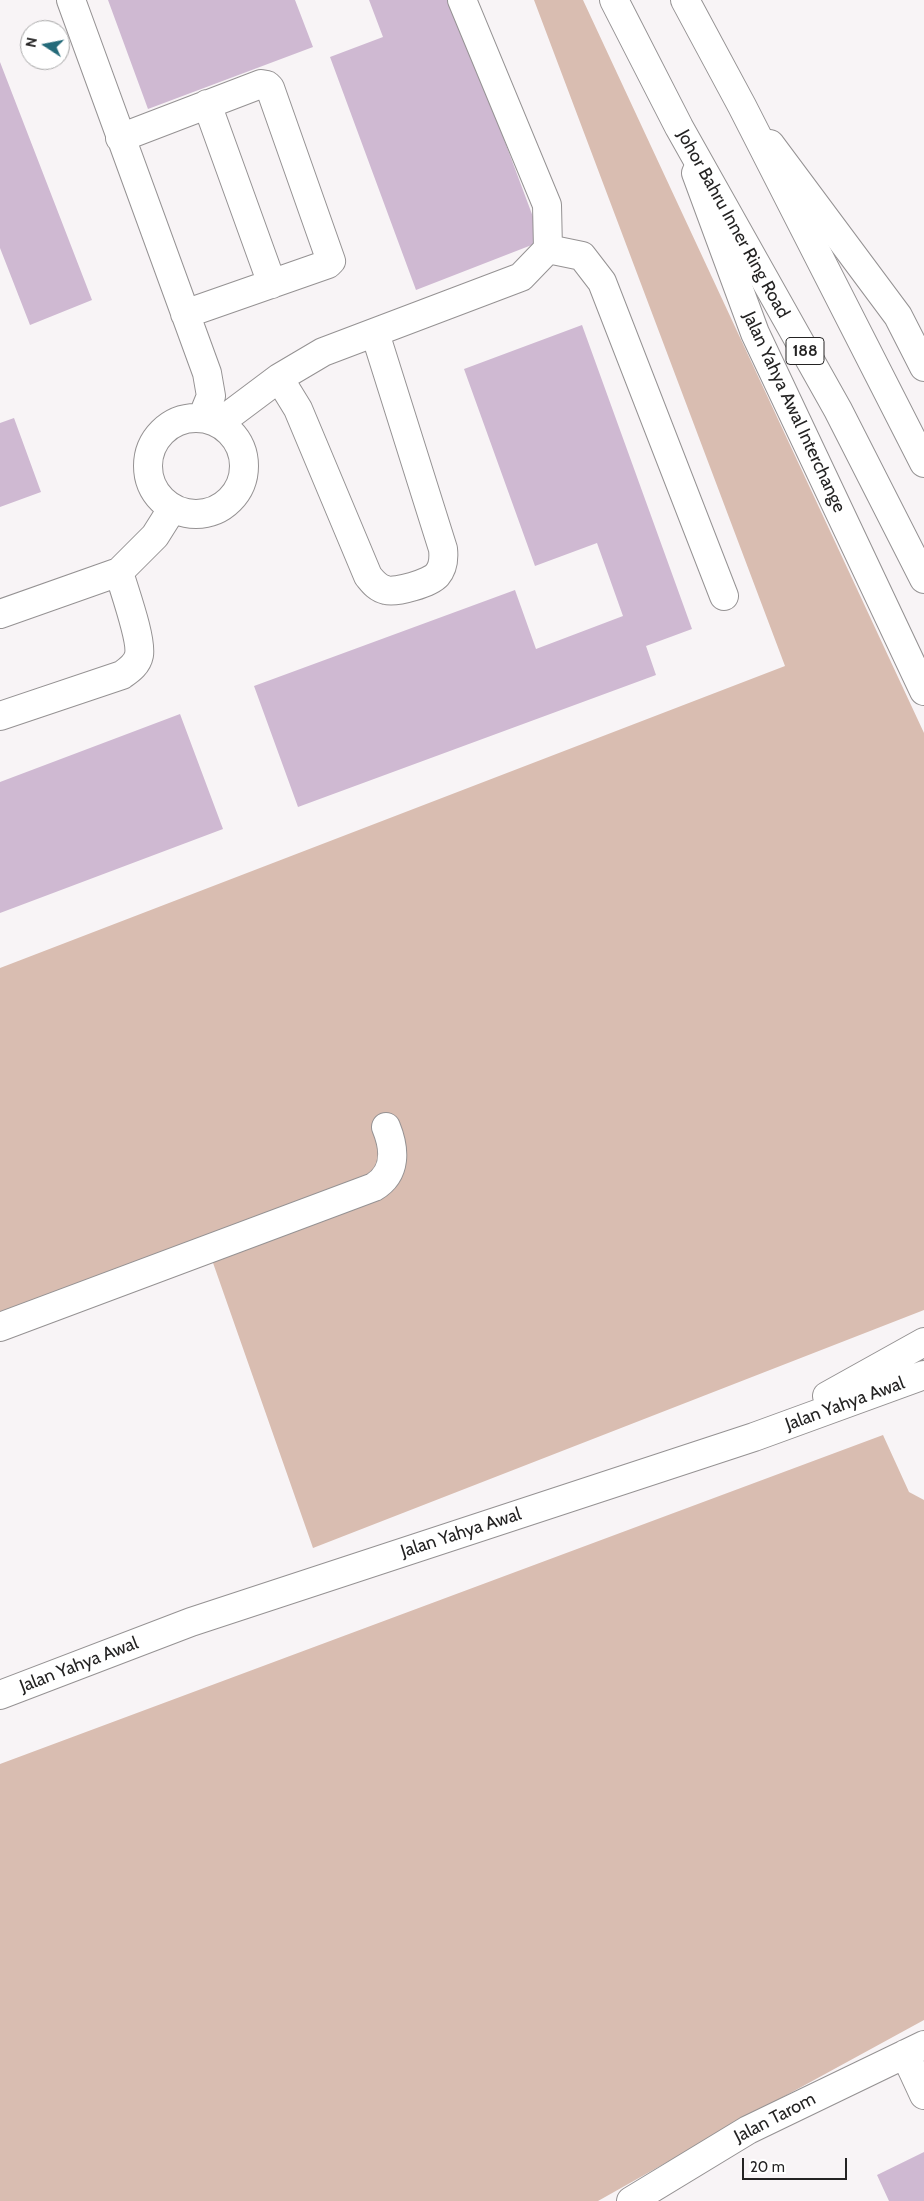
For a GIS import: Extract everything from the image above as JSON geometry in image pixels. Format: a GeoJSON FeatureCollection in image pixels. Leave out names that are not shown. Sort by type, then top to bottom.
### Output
{"type":"FeatureCollection","features":[{"type":"Feature","properties":{"kind":"main road"},"geometry":{"type":"LineString","coordinates":[[71,0],[207,373],[211,396],[211,421]]}},
{"type":"Feature","properties":{"kind":"main road"},"geometry":{"type":"LineString","coordinates":[[211,421],[322,352],[375,334],[521,277],[548,249],[547,205],[462,0]]}},
{"type":"Feature","properties":{"kind":"main road","name":"Johor Bahru Inner Ring Road"},"geometry":{"type":"LineString","coordinates":[[614,0],[679,127],[838,410],[924,579]]}},
{"type":"Feature","properties":{"kind":"main road"},"geometry":{"type":"LineString","coordinates":[[685,0],[742,106],[924,463]]}},
{"type":"Feature","properties":{"kind":"main road"},"geometry":{"type":"LineString","coordinates":[[120,138],[262,84],[270,88],[274,97],[331,258],[328,264],[185,314]]}},
{"type":"Feature","properties":{"kind":"main road"},"geometry":{"type":"LineString","coordinates":[[207,104],[272,284]]}},
{"type":"Feature","properties":{"kind":"main road"},"geometry":{"type":"LineString","coordinates":[[742,106],[898,316],[924,367]]}},
{"type":"Feature","properties":{"kind":"main road","name":"Jalan Yahya Awal Interchange"},"geometry":{"type":"LineString","coordinates":[[679,127],[755,334],[924,691]]}},
{"type":"Feature","properties":{"kind":"main road"},"geometry":{"type":"LineString","coordinates":[[548,249],[582,256],[602,282],[724,596]]}},
{"type":"Feature","properties":{"kind":"main road"},"geometry":{"type":"LineString","coordinates":[[279,378],[298,409],[368,576],[375,586],[387,591],[399,590],[426,582],[437,575],[444,562],[444,549],[375,334]]}},
{"type":"Feature","properties":{"kind":"main road"},"geometry":{"type":"LineString","coordinates":[[185,419],[211,421],[232,434],[241,449],[244,466],[242,483],[233,497],[220,508],[205,514],[188,514],[172,509],[159,499],[150,484],[147,468],[150,452],[158,436],[170,425],[185,419]]}},
{"type":"Feature","properties":{"kind":"main road"},"geometry":{"type":"LineString","coordinates":[[0,614],[119,572],[155,536],[172,509]]}},
{"type":"Feature","properties":{"kind":"main road"},"geometry":{"type":"LineString","coordinates":[[0,716],[122,675],[133,668],[139,656],[139,642],[119,572]]}},
{"type":"Feature","properties":{"kind":"main road"},"geometry":{"type":"LineString","coordinates":[[0,1326],[374,1187],[388,1175],[392,1159],[392,1143],[386,1127]]}},
{"type":"Feature","properties":{"kind":"main road"},"geometry":{"type":"LineString","coordinates":[[754,1438],[924,1342]]}},
{"type":"Feature","properties":{"kind":"main road","name":"Jalan Yahya Awal"},"geometry":{"type":"LineString","coordinates":[[0,1695],[191,1622],[754,1438],[924,1375]]}},
{"type":"Feature","properties":{"kind":"main road","name":"Jalan Tarom"},"geometry":{"type":"LineString","coordinates":[[631,2201],[748,2130],[918,2073]]}},
{"type":"Feature","properties":{"kind":"shaded area"},"geometry":{"type":"Polygon","coordinates":[[[534,0],[583,0],[924,733],[924,1310],[313,1548],[205,1240],[0,1342],[0,968],[785,666],[534,0]]]}},
{"type":"Feature","properties":{"kind":"shaded area"},"geometry":{"type":"Polygon","coordinates":[[[883,1435],[909,1492],[924,1500],[924,2020],[598,2201],[0,2201],[0,1764],[883,1435]]]}},
{"type":"Feature","properties":{"kind":"building"},"geometry":{"type":"Polygon","coordinates":[[[108,0],[295,0],[313,47],[148,109],[108,0]]]}},
{"type":"Feature","properties":{"kind":"building"},"geometry":{"type":"Polygon","coordinates":[[[369,0],[452,0],[542,241],[416,290],[330,57],[383,37],[369,0]]]}},
{"type":"Feature","properties":{"kind":"building"},"geometry":{"type":"Polygon","coordinates":[[[0,62],[92,300],[30,325],[0,248],[0,62]]]}},
{"type":"Feature","properties":{"kind":"building"},"geometry":{"type":"Polygon","coordinates":[[[582,325],[692,629],[646,646],[656,675],[298,807],[254,686],[515,590],[536,649],[623,616],[597,543],[535,566],[464,369],[582,325]]]}},
{"type":"Feature","properties":{"kind":"building"},"geometry":{"type":"Polygon","coordinates":[[[14,418],[41,492],[0,507],[0,423],[14,418]]]}},
{"type":"Feature","properties":{"kind":"building"},"geometry":{"type":"Polygon","coordinates":[[[180,714],[223,829],[0,913],[0,782],[180,714]]]}},
{"type":"Feature","properties":{"kind":"building"},"geometry":{"type":"Polygon","coordinates":[[[924,2152],[924,2201],[889,2201],[877,2175],[924,2152]]]}}]}
